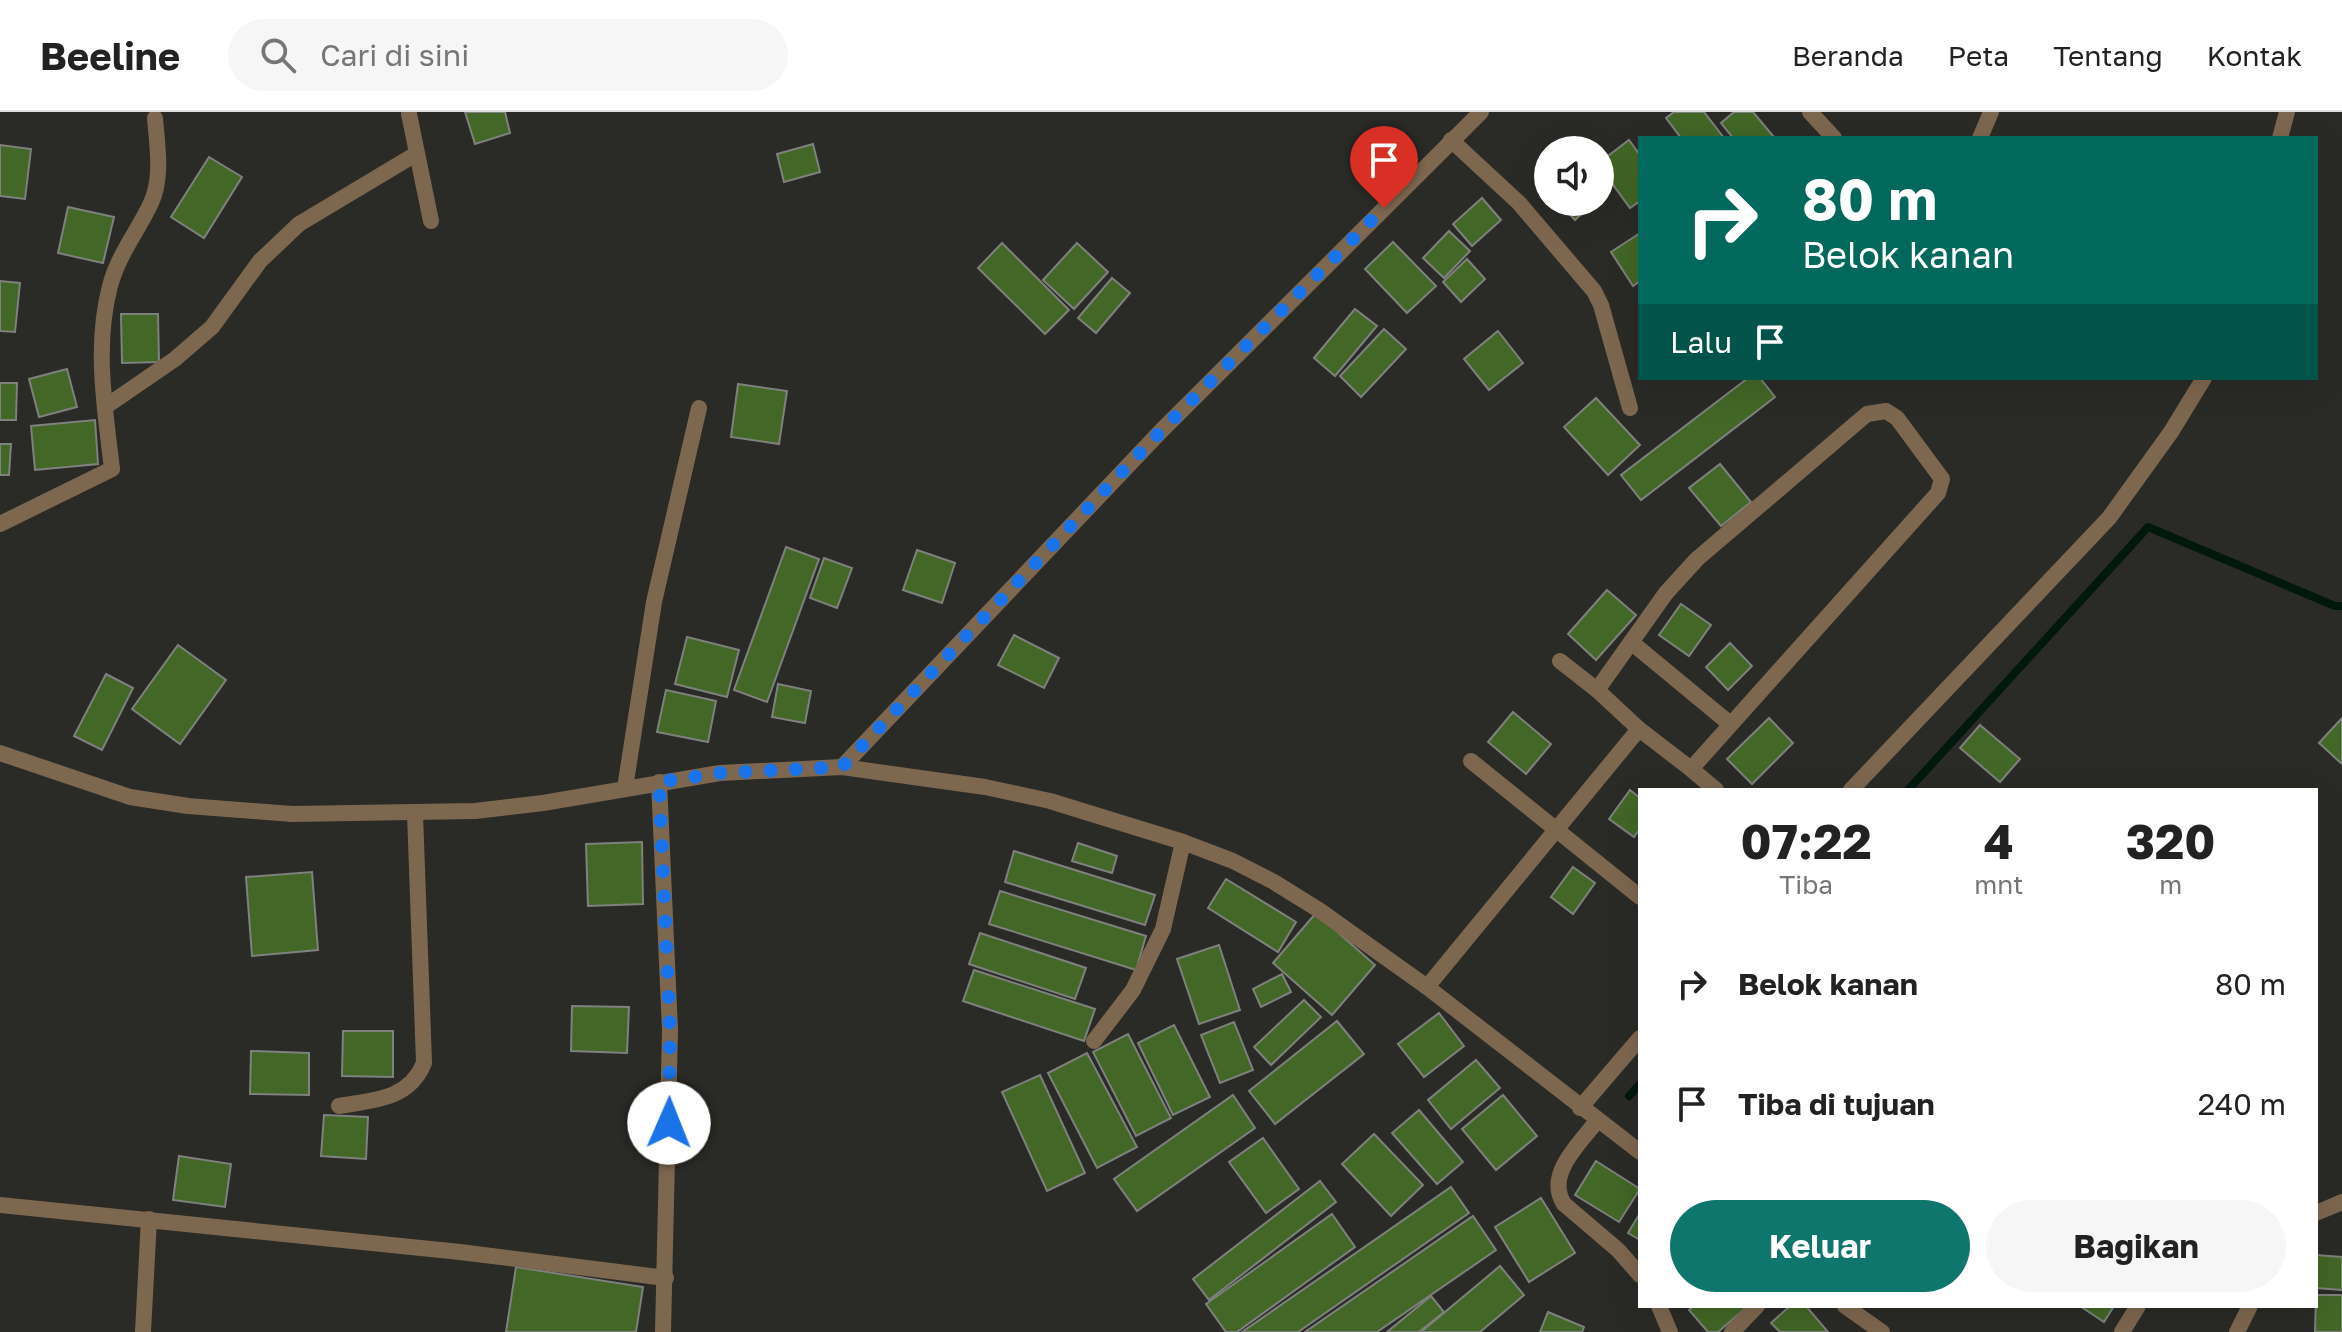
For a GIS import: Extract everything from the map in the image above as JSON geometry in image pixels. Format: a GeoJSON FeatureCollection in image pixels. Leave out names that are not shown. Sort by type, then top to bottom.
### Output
{"type":"FeatureCollection","features":[{"type":"Feature","properties":{"kind":"street"},"geometry":{"type":"LineString","coordinates":[[842,767],[1161,431],[1481,112]]}},
{"type":"Feature","properties":{"kind":"street"},"geometry":{"type":"LineString","coordinates":[[1810,112],[1832,136]]}},
{"type":"Feature","properties":{"kind":"street"},"geometry":{"type":"LineString","coordinates":[[1981,136],[1991,112]]}},
{"type":"Feature","properties":{"kind":"street"},"geometry":{"type":"LineString","coordinates":[[2281,136],[2287,112]]}},
{"type":"Feature","properties":{"kind":"street"},"geometry":{"type":"LineString","coordinates":[[409,114],[431,221]]}},
{"type":"Feature","properties":{"kind":"street"},"geometry":{"type":"LineString","coordinates":[[0,524],[112,469],[105,407],[103,335],[107,301],[119,260],[154,193],[158,163],[155,118]]}},
{"type":"Feature","properties":{"kind":"street"},"geometry":{"type":"LineString","coordinates":[[1451,140],[1519,203],[1594,291],[1601,305],[1630,408]]}},
{"type":"Feature","properties":{"kind":"street"},"geometry":{"type":"LineString","coordinates":[[105,407],[175,359],[212,327],[260,261],[299,224],[416,154]]}},
{"type":"Feature","properties":{"kind":"street"},"geometry":{"type":"LineString","coordinates":[[1853,788],[2109,518],[2171,432],[2203,380]]}},
{"type":"Feature","properties":{"kind":"street"},"geometry":{"type":"LineString","coordinates":[[625,788],[654,602],[699,408]]}},
{"type":"Feature","properties":{"kind":"street"},"geometry":{"type":"LineString","coordinates":[[1597,690],[1666,593],[1697,559],[1867,414],[1886,411],[1897,418],[1940,476],[1940,490],[1691,769]]}},
{"type":"Feature","properties":{"kind":"street"},"geometry":{"type":"LineString","coordinates":[[1631,642],[1729,723]]}},
{"type":"Feature","properties":{"kind":"street"},"geometry":{"type":"LineString","coordinates":[[1560,661],[1714,788]]}},
{"type":"Feature","properties":{"kind":"street"},"geometry":{"type":"LineString","coordinates":[[1427,987],[1639,729]]}},
{"type":"Feature","properties":{"kind":"street"},"geometry":{"type":"LineString","coordinates":[[0,753],[130,797],[188,806],[292,814],[489,809],[720,773],[842,767],[998,790],[1110,818],[1183,842],[1233,861],[1274,882],[1427,987],[1597,1121],[1637,1147]]}},
{"type":"Feature","properties":{"kind":"street"},"geometry":{"type":"LineString","coordinates":[[1471,761],[1638,895]]}},
{"type":"Feature","properties":{"kind":"street"},"geometry":{"type":"LineString","coordinates":[[659,782],[670,1030],[663,1332]]}},
{"type":"Feature","properties":{"kind":"street"},"geometry":{"type":"LineString","coordinates":[[339,1106],[398,1094],[415,1080],[424,1063],[415,813]]}},
{"type":"Feature","properties":{"kind":"street"},"geometry":{"type":"LineString","coordinates":[[1094,1041],[1133,990],[1163,929],[1183,842]]}},
{"type":"Feature","properties":{"kind":"street"},"geometry":{"type":"LineString","coordinates":[[1580,1108],[1638,1040]]}},
{"type":"Feature","properties":{"kind":"street"},"geometry":{"type":"LineString","coordinates":[[1597,1121],[1570,1155],[1558,1179],[1559,1196],[1638,1273]]}},
{"type":"Feature","properties":{"kind":"street"},"geometry":{"type":"LineString","coordinates":[[2318,1212],[2342,1202]]}},
{"type":"Feature","properties":{"kind":"street"},"geometry":{"type":"LineString","coordinates":[[0,1205],[460,1252],[666,1278]]}},
{"type":"Feature","properties":{"kind":"street"},"geometry":{"type":"LineString","coordinates":[[143,1332],[149,1219]]}},
{"type":"Feature","properties":{"kind":"street"},"geometry":{"type":"LineString","coordinates":[[1660,1308],[1670,1332]]}},
{"type":"Feature","properties":{"kind":"street"},"geometry":{"type":"LineString","coordinates":[[1732,1332],[1755,1308]]}},
{"type":"Feature","properties":{"kind":"street"},"geometry":{"type":"LineString","coordinates":[[1848,1308],[1882,1332]]}},
{"type":"Feature","properties":{"kind":"street"},"geometry":{"type":"LineString","coordinates":[[2122,1332],[2137,1308]]}},
{"type":"Feature","properties":{"kind":"street"},"geometry":{"type":"LineString","coordinates":[[2237,1332],[2249,1308]]}},
{"type":"Feature","properties":{"kind":"building"},"geometry":{"type":"Polygon","coordinates":[[[465,112],[505,112],[510,133],[475,144],[465,112]]]}},
{"type":"Feature","properties":{"kind":"building"},"geometry":{"type":"Polygon","coordinates":[[[1674,112],[1704,112],[1722,136],[1680,136],[1666,118],[1674,112]]]}},
{"type":"Feature","properties":{"kind":"building"},"geometry":{"type":"Polygon","coordinates":[[[1734,112],[1753,112],[1773,136],[1731,136],[1721,123],[1734,112]]]}},
{"type":"Feature","properties":{"kind":"building"},"geometry":{"type":"Polygon","coordinates":[[[1629,140],[1638,152],[1638,202],[1630,208],[1614,186],[1614,151],[1629,140]]]}},
{"type":"Feature","properties":{"kind":"building"},"geometry":{"type":"Polygon","coordinates":[[[813,144],[820,172],[784,182],[777,154],[813,144]]]}},
{"type":"Feature","properties":{"kind":"building"},"geometry":{"type":"Polygon","coordinates":[[[0,145],[31,149],[25,199],[0,196],[0,145]]]}},
{"type":"Feature","properties":{"kind":"building"},"geometry":{"type":"Polygon","coordinates":[[[209,157],[242,177],[204,238],[171,217],[209,157]]]}},
{"type":"Feature","properties":{"kind":"building"},"geometry":{"type":"Polygon","coordinates":[[[1482,198],[1501,220],[1472,246],[1453,224],[1482,198]]]}},
{"type":"Feature","properties":{"kind":"building"},"geometry":{"type":"Polygon","coordinates":[[[68,207],[114,217],[103,263],[58,253],[68,207]]]}},
{"type":"Feature","properties":{"kind":"building"},"geometry":{"type":"Polygon","coordinates":[[[1449,231],[1470,251],[1444,278],[1423,258],[1449,231]]]}},
{"type":"Feature","properties":{"kind":"building"},"geometry":{"type":"Polygon","coordinates":[[[1638,234],[1638,282],[1633,286],[1611,252],[1638,234]]]}},
{"type":"Feature","properties":{"kind":"building"},"geometry":{"type":"Polygon","coordinates":[[[1393,242],[1436,286],[1407,313],[1365,269],[1393,242]]]}},
{"type":"Feature","properties":{"kind":"building"},"geometry":{"type":"Polygon","coordinates":[[[1002,243],[1069,310],[1045,334],[978,268],[1002,243]]]}},
{"type":"Feature","properties":{"kind":"building"},"geometry":{"type":"Polygon","coordinates":[[[1077,243],[1108,272],[1074,309],[1043,280],[1077,243]]]}},
{"type":"Feature","properties":{"kind":"building"},"geometry":{"type":"Polygon","coordinates":[[[1467,259],[1485,279],[1461,302],[1443,282],[1467,259]]]}},
{"type":"Feature","properties":{"kind":"building"},"geometry":{"type":"Polygon","coordinates":[[[1112,278],[1130,293],[1096,333],[1078,318],[1112,278]]]}},
{"type":"Feature","properties":{"kind":"building"},"geometry":{"type":"Polygon","coordinates":[[[0,281],[20,283],[15,332],[0,331],[0,281]]]}},
{"type":"Feature","properties":{"kind":"building"},"geometry":{"type":"Polygon","coordinates":[[[1355,309],[1377,326],[1335,376],[1314,358],[1355,309]]]}},
{"type":"Feature","properties":{"kind":"building"},"geometry":{"type":"Polygon","coordinates":[[[121,314],[158,314],[159,362],[122,363],[121,314]]]}},
{"type":"Feature","properties":{"kind":"building"},"geometry":{"type":"Polygon","coordinates":[[[1384,329],[1406,349],[1361,397],[1340,376],[1384,329]]]}},
{"type":"Feature","properties":{"kind":"building"},"geometry":{"type":"Polygon","coordinates":[[[1498,331],[1523,363],[1489,390],[1464,359],[1498,331]]]}},
{"type":"Feature","properties":{"kind":"building"},"geometry":{"type":"Polygon","coordinates":[[[67,369],[77,407],[39,417],[29,379],[67,369]]]}},
{"type":"Feature","properties":{"kind":"building"},"geometry":{"type":"Polygon","coordinates":[[[1745,380],[1762,380],[1775,397],[1641,500],[1621,475],[1745,380]]]}},
{"type":"Feature","properties":{"kind":"building"},"geometry":{"type":"Polygon","coordinates":[[[0,383],[17,383],[16,420],[0,420],[0,383]]]}},
{"type":"Feature","properties":{"kind":"building"},"geometry":{"type":"Polygon","coordinates":[[[738,384],[787,391],[779,444],[731,437],[738,384]]]}},
{"type":"Feature","properties":{"kind":"building"},"geometry":{"type":"Polygon","coordinates":[[[1596,398],[1640,445],[1608,475],[1564,427],[1596,398]]]}},
{"type":"Feature","properties":{"kind":"building"},"geometry":{"type":"Polygon","coordinates":[[[95,420],[98,464],[35,470],[31,426],[95,420]]]}},
{"type":"Feature","properties":{"kind":"building"},"geometry":{"type":"Polygon","coordinates":[[[0,444],[11,444],[9,475],[0,475],[0,444]]]}},
{"type":"Feature","properties":{"kind":"building"},"geometry":{"type":"Polygon","coordinates":[[[1720,464],[1751,502],[1721,526],[1689,488],[1720,464]]]}},
{"type":"Feature","properties":{"kind":"building"},"geometry":{"type":"Polygon","coordinates":[[[786,547],[819,559],[767,702],[734,690],[786,547]]]}},
{"type":"Feature","properties":{"kind":"building"},"geometry":{"type":"Polygon","coordinates":[[[917,550],[955,563],[942,603],[903,590],[917,550]]]}},
{"type":"Feature","properties":{"kind":"building"},"geometry":{"type":"Polygon","coordinates":[[[824,558],[852,568],[837,608],[810,598],[824,558]]]}},
{"type":"Feature","properties":{"kind":"building"},"geometry":{"type":"Polygon","coordinates":[[[1607,590],[1636,615],[1596,660],[1568,634],[1607,590]]]}},
{"type":"Feature","properties":{"kind":"building"},"geometry":{"type":"Polygon","coordinates":[[[1681,604],[1711,625],[1689,656],[1659,635],[1681,604]]]}},
{"type":"Feature","properties":{"kind":"building"},"geometry":{"type":"Polygon","coordinates":[[[1014,635],[1059,658],[1044,688],[998,665],[1014,635]]]}},
{"type":"Feature","properties":{"kind":"building"},"geometry":{"type":"Polygon","coordinates":[[[687,637],[739,650],[727,697],[675,684],[687,637]]]}},
{"type":"Feature","properties":{"kind":"building"},"geometry":{"type":"Polygon","coordinates":[[[1730,643],[1752,666],[1728,690],[1706,667],[1730,643]]]}},
{"type":"Feature","properties":{"kind":"building"},"geometry":{"type":"Polygon","coordinates":[[[178,645],[226,680],[180,744],[132,709],[178,645]]]}},
{"type":"Feature","properties":{"kind":"building"},"geometry":{"type":"Polygon","coordinates":[[[106,674],[133,688],[102,750],[74,736],[106,674]]]}},
{"type":"Feature","properties":{"kind":"building"},"geometry":{"type":"Polygon","coordinates":[[[778,684],[811,691],[805,723],[772,717],[778,684]]]}},
{"type":"Feature","properties":{"kind":"building"},"geometry":{"type":"Polygon","coordinates":[[[666,690],[716,701],[708,742],[657,732],[666,690]]]}},
{"type":"Feature","properties":{"kind":"building"},"geometry":{"type":"Polygon","coordinates":[[[1513,712],[1551,744],[1526,774],[1488,742],[1513,712]]]}},
{"type":"Feature","properties":{"kind":"building"},"geometry":{"type":"Polygon","coordinates":[[[1769,718],[1793,743],[1752,784],[1727,759],[1769,718]]]}},
{"type":"Feature","properties":{"kind":"building"},"geometry":{"type":"Polygon","coordinates":[[[2342,718],[2342,764],[2319,743],[2342,718]]]}},
{"type":"Feature","properties":{"kind":"building"},"geometry":{"type":"Polygon","coordinates":[[[1980,725],[2020,759],[2000,782],[1960,748],[1980,725]]]}},
{"type":"Feature","properties":{"kind":"building"},"geometry":{"type":"Polygon","coordinates":[[[1630,790],[1638,796],[1638,832],[1634,837],[1609,819],[1630,790]]]}},
{"type":"Feature","properties":{"kind":"building"},"geometry":{"type":"Polygon","coordinates":[[[642,842],[643,904],[588,906],[586,844],[642,842]]]}},
{"type":"Feature","properties":{"kind":"building"},"geometry":{"type":"Polygon","coordinates":[[[1078,843],[1117,856],[1112,873],[1072,861],[1078,843]]]}},
{"type":"Feature","properties":{"kind":"building"},"geometry":{"type":"Polygon","coordinates":[[[1014,851],[1155,895],[1145,925],[1005,882],[1014,851]]]}},
{"type":"Feature","properties":{"kind":"building"},"geometry":{"type":"Polygon","coordinates":[[[1573,867],[1595,883],[1573,914],[1551,897],[1573,867]]]}},
{"type":"Feature","properties":{"kind":"building"},"geometry":{"type":"Polygon","coordinates":[[[312,872],[318,950],[252,956],[246,877],[312,872]]]}},
{"type":"Feature","properties":{"kind":"building"},"geometry":{"type":"Polygon","coordinates":[[[1226,879],[1296,922],[1278,952],[1208,908],[1226,879]]]}},
{"type":"Feature","properties":{"kind":"building"},"geometry":{"type":"Polygon","coordinates":[[[1000,891],[1146,936],[1136,970],[989,924],[1000,891]]]}},
{"type":"Feature","properties":{"kind":"building"},"geometry":{"type":"Polygon","coordinates":[[[1316,913],[1375,965],[1332,1015],[1273,963],[1316,913]]]}},
{"type":"Feature","properties":{"kind":"building"},"geometry":{"type":"Polygon","coordinates":[[[980,933],[1086,968],[1075,999],[969,964],[980,933]]]}},
{"type":"Feature","properties":{"kind":"building"},"geometry":{"type":"Polygon","coordinates":[[[1219,945],[1240,1010],[1199,1024],[1177,959],[1219,945]]]}},
{"type":"Feature","properties":{"kind":"building"},"geometry":{"type":"Polygon","coordinates":[[[974,970],[1095,1009],[1084,1041],[963,1001],[974,970]]]}},
{"type":"Feature","properties":{"kind":"building"},"geometry":{"type":"Polygon","coordinates":[[[1282,974],[1291,992],[1261,1007],[1253,989],[1282,974]]]}},
{"type":"Feature","properties":{"kind":"building"},"geometry":{"type":"Polygon","coordinates":[[[1304,1000],[1321,1017],[1271,1065],[1254,1047],[1304,1000]]]}},
{"type":"Feature","properties":{"kind":"building"},"geometry":{"type":"Polygon","coordinates":[[[572,1006],[629,1007],[627,1053],[571,1051],[572,1006]]]}},
{"type":"Feature","properties":{"kind":"building"},"geometry":{"type":"Polygon","coordinates":[[[1439,1013],[1464,1046],[1424,1077],[1398,1044],[1439,1013]]]}},
{"type":"Feature","properties":{"kind":"building"},"geometry":{"type":"Polygon","coordinates":[[[1337,1021],[1364,1054],[1275,1124],[1249,1091],[1337,1021]]]}},
{"type":"Feature","properties":{"kind":"building"},"geometry":{"type":"Polygon","coordinates":[[[1234,1022],[1253,1070],[1220,1083],[1201,1035],[1234,1022]]]}},
{"type":"Feature","properties":{"kind":"building"},"geometry":{"type":"Polygon","coordinates":[[[1174,1025],[1210,1097],[1173,1115],[1138,1043],[1174,1025]]]}},
{"type":"Feature","properties":{"kind":"building"},"geometry":{"type":"Polygon","coordinates":[[[343,1031],[393,1031],[393,1077],[342,1076],[343,1031]]]}},
{"type":"Feature","properties":{"kind":"building"},"geometry":{"type":"Polygon","coordinates":[[[1128,1034],[1171,1118],[1136,1136],[1093,1052],[1128,1034]]]}},
{"type":"Feature","properties":{"kind":"building"},"geometry":{"type":"Polygon","coordinates":[[[251,1051],[309,1053],[309,1095],[250,1094],[251,1051]]]}},
{"type":"Feature","properties":{"kind":"building"},"geometry":{"type":"Polygon","coordinates":[[[1087,1053],[1137,1147],[1097,1168],[1048,1073],[1087,1053]]]}},
{"type":"Feature","properties":{"kind":"building"},"geometry":{"type":"Polygon","coordinates":[[[1476,1060],[1500,1088],[1451,1129],[1428,1100],[1476,1060]]]}},
{"type":"Feature","properties":{"kind":"building"},"geometry":{"type":"Polygon","coordinates":[[[1040,1075],[1085,1173],[1047,1191],[1002,1092],[1040,1075]]]}},
{"type":"Feature","properties":{"kind":"building"},"geometry":{"type":"Polygon","coordinates":[[[1233,1095],[1255,1128],[1137,1211],[1114,1179],[1233,1095]]]}},
{"type":"Feature","properties":{"kind":"building"},"geometry":{"type":"Polygon","coordinates":[[[1503,1095],[1537,1136],[1496,1170],[1462,1129],[1503,1095]]]}},
{"type":"Feature","properties":{"kind":"building"},"geometry":{"type":"Polygon","coordinates":[[[1419,1110],[1463,1162],[1437,1184],[1392,1133],[1419,1110]]]}},
{"type":"Feature","properties":{"kind":"building"},"geometry":{"type":"Polygon","coordinates":[[[324,1115],[368,1117],[366,1159],[321,1156],[324,1115]]]}},
{"type":"Feature","properties":{"kind":"building"},"geometry":{"type":"Polygon","coordinates":[[[1374,1134],[1423,1185],[1391,1216],[1342,1164],[1374,1134]]]}},
{"type":"Feature","properties":{"kind":"building"},"geometry":{"type":"Polygon","coordinates":[[[1263,1138],[1299,1189],[1266,1213],[1229,1162],[1263,1138]]]}},
{"type":"Feature","properties":{"kind":"building"},"geometry":{"type":"Polygon","coordinates":[[[179,1156],[231,1164],[225,1207],[173,1200],[179,1156]]]}},
{"type":"Feature","properties":{"kind":"building"},"geometry":{"type":"Polygon","coordinates":[[[1596,1161],[1638,1188],[1619,1222],[1575,1195],[1596,1161]]]}},
{"type":"Feature","properties":{"kind":"building"},"geometry":{"type":"Polygon","coordinates":[[[1320,1181],[1336,1202],[1209,1300],[1193,1279],[1320,1181]]]}},
{"type":"Feature","properties":{"kind":"building"},"geometry":{"type":"Polygon","coordinates":[[[1451,1187],[1469,1213],[1298,1332],[1242,1332],[1451,1187]]]}},
{"type":"Feature","properties":{"kind":"building"},"geometry":{"type":"Polygon","coordinates":[[[1541,1198],[1575,1253],[1529,1282],[1495,1227],[1541,1198]]]}},
{"type":"Feature","properties":{"kind":"building"},"geometry":{"type":"Polygon","coordinates":[[[1332,1214],[1355,1247],[1237,1332],[1226,1332],[1206,1304],[1332,1214]]]}},
{"type":"Feature","properties":{"kind":"building"},"geometry":{"type":"Polygon","coordinates":[[[1473,1216],[1496,1250],[1377,1332],[1305,1332],[1473,1216]]]}},
{"type":"Feature","properties":{"kind":"building"},"geometry":{"type":"Polygon","coordinates":[[[1638,1216],[1638,1239],[1628,1233],[1638,1216]]]}},
{"type":"Feature","properties":{"kind":"building"},"geometry":{"type":"Polygon","coordinates":[[[2318,1255],[2342,1257],[2342,1290],[2318,1288],[2318,1255]]]}},
{"type":"Feature","properties":{"kind":"building"},"geometry":{"type":"Polygon","coordinates":[[[1500,1266],[1524,1295],[1480,1332],[1421,1332],[1500,1266]]]}},
{"type":"Feature","properties":{"kind":"building"},"geometry":{"type":"Polygon","coordinates":[[[516,1267],[643,1287],[636,1332],[506,1332],[516,1267]]]}},
{"type":"Feature","properties":{"kind":"building"},"geometry":{"type":"Polygon","coordinates":[[[2318,1295],[2342,1295],[2342,1332],[2315,1332],[2318,1295]]]}},
{"type":"Feature","properties":{"kind":"building"},"geometry":{"type":"Polygon","coordinates":[[[1431,1296],[1444,1312],[1419,1332],[1387,1332],[1431,1296]]]}},
{"type":"Feature","properties":{"kind":"building"},"geometry":{"type":"Polygon","coordinates":[[[1746,1308],[1718,1332],[1708,1332],[1689,1310],[1746,1308]]]}},
{"type":"Feature","properties":{"kind":"building"},"geometry":{"type":"Polygon","coordinates":[[[1788,1308],[1808,1308],[1828,1332],[1780,1332],[1771,1323],[1788,1308]]]}},
{"type":"Feature","properties":{"kind":"building"},"geometry":{"type":"Polygon","coordinates":[[[2083,1308],[2113,1308],[2104,1322],[2083,1308]]]}},
{"type":"Feature","properties":{"kind":"building"},"geometry":{"type":"Polygon","coordinates":[[[1548,1312],[1584,1327],[1582,1332],[1540,1332],[1548,1312]]]}},
{"type":"Feature","properties":{"kind":"waterway"},"geometry":{"type":"LineString","coordinates":[[1910,788],[2148,527],[2335,606],[2342,606]]}},
{"type":"Feature","properties":{"kind":"waterway"},"geometry":{"type":"LineString","coordinates":[[1629,1096],[1638,1086]]}},
{"type":"Feature","properties":{"kind":"route"},"geometry":{"type":"LineString","coordinates":[[669,1123],[670,1030],[659,782],[720,773],[842,767],[1161,431],[1384,208]]}}]}
